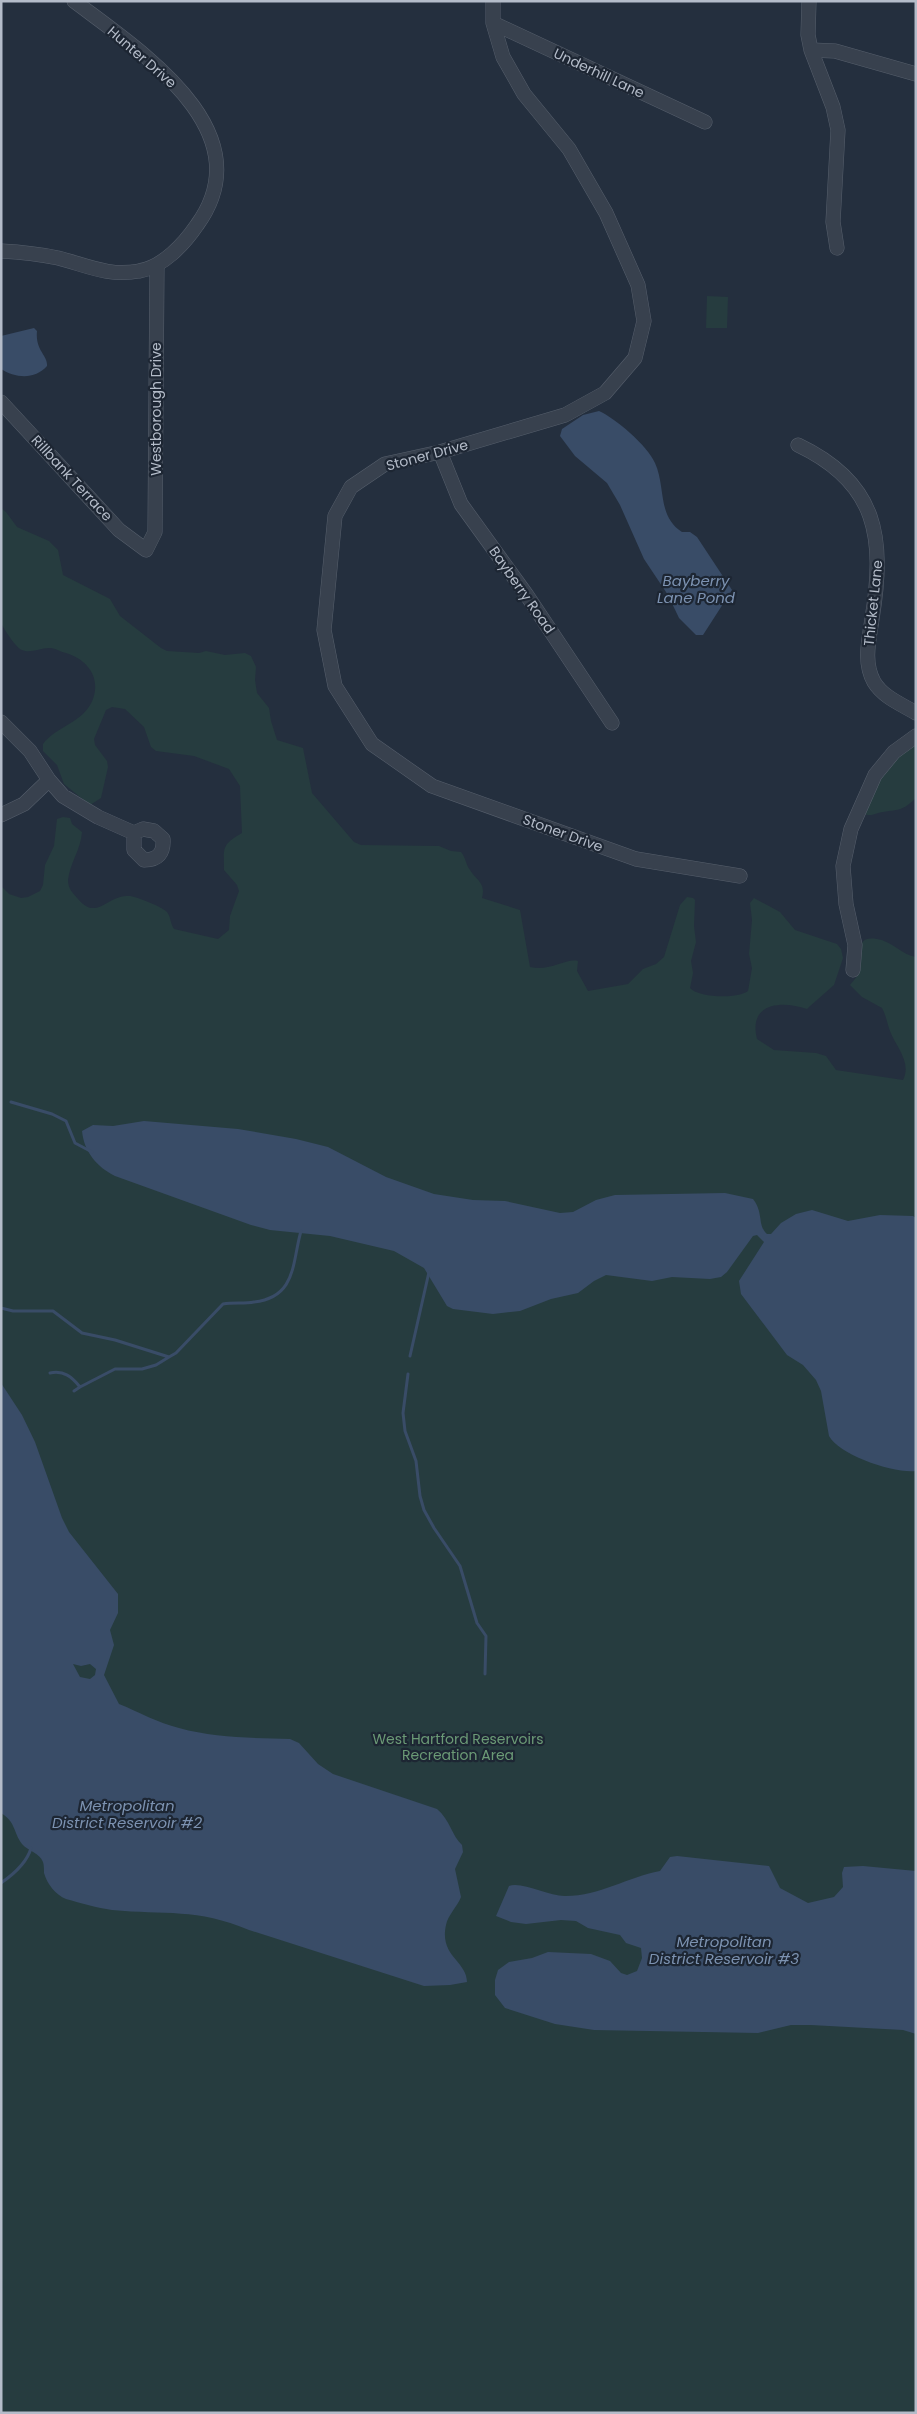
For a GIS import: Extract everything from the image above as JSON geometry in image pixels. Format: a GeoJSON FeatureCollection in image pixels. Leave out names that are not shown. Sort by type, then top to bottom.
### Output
{"type":"FeatureCollection","features":[{"type":"Feature","properties":{"kind":"street","name":"Hunter Drive"},"geometry":{"type":"LineString","coordinates":[[1,251],[59,258],[108,273],[142,271],[157,265],[191,234],[214,196],[218,164],[213,142],[200,116],[178,86],[129,44],[74,1]]}},
{"type":"Feature","properties":{"kind":"street","name":"Stoner Drive"},"geometry":{"type":"LineString","coordinates":[[493,1],[493,23],[504,57],[524,94],[569,150],[606,213],[638,285],[644,321],[635,358],[605,393],[565,415],[440,452],[385,464],[351,487],[335,516],[324,630],[335,686],[372,744],[432,786],[636,859],[740,876]]}},
{"type":"Feature","properties":{"kind":"street"},"geometry":{"type":"LineString","coordinates":[[809,1],[808,35],[811,50],[833,107],[838,130],[833,222],[837,248]]}},
{"type":"Feature","properties":{"kind":"street","name":"Underhill Lane"},"geometry":{"type":"LineString","coordinates":[[493,23],[705,122]]}},
{"type":"Feature","properties":{"kind":"street"},"geometry":{"type":"LineString","coordinates":[[811,50],[835,51],[916,74]]}},
{"type":"Feature","properties":{"kind":"street","name":"Westborough Drive"},"geometry":{"type":"LineString","coordinates":[[146,550],[155,532],[157,265]]}},
{"type":"Feature","properties":{"kind":"street","name":"Rillbank Terrace"},"geometry":{"type":"LineString","coordinates":[[1,402],[119,530],[146,550]]}},
{"type":"Feature","properties":{"kind":"street","name":"Thicket Lane"},"geometry":{"type":"LineString","coordinates":[[798,445],[821,456],[845,475],[865,504],[873,524],[879,561],[868,647],[870,672],[880,691],[916,713]]}},
{"type":"Feature","properties":{"kind":"street","name":"Bayberry Road"},"geometry":{"type":"LineString","coordinates":[[440,452],[461,504],[526,594],[612,723]]}},
{"type":"Feature","properties":{"kind":"street"},"geometry":{"type":"LineString","coordinates":[[1,722],[30,751],[49,780],[63,796],[78,806],[134,833]]}},
{"type":"Feature","properties":{"kind":"street"},"geometry":{"type":"LineString","coordinates":[[853,970],[854,945],[846,904],[843,866],[851,829],[875,775],[894,752],[916,736]]}},
{"type":"Feature","properties":{"kind":"street"},"geometry":{"type":"LineString","coordinates":[[1,815],[24,804],[49,780]]}},
{"type":"Feature","properties":{"kind":"green space"},"geometry":{"type":"Polygon","coordinates":[[[707,296],[728,297],[727,328],[706,328],[707,296]]]}},
{"type":"Feature","properties":{"kind":"green space","name":"West Hartford Reservoirs Recreation Area"},"geometry":{"type":"Polygon","coordinates":[[[1,508],[17,527],[49,541],[58,550],[63,575],[110,599],[120,616],[161,648],[167,651],[199,653],[206,651],[225,655],[245,653],[251,656],[256,667],[257,693],[269,708],[277,740],[303,748],[312,793],[354,842],[361,845],[439,846],[451,851],[461,852],[469,868],[482,885],[482,898],[520,910],[530,967],[544,968],[568,961],[578,961],[577,971],[588,991],[628,984],[643,969],[656,964],[664,957],[680,905],[687,897],[695,900],[694,926],[696,942],[691,961],[693,973],[690,988],[701,994],[728,996],[743,994],[748,991],[752,968],[749,954],[752,920],[750,903],[754,898],[780,912],[795,930],[837,944],[841,949],[843,958],[834,985],[807,1009],[797,1006],[777,1005],[762,1011],[757,1018],[755,1027],[757,1039],[774,1050],[816,1053],[826,1056],[836,1070],[903,1080],[906,1067],[882,1008],[862,997],[850,985],[859,971],[860,948],[864,940],[882,940],[906,954],[916,957],[916,2413],[1,2413],[1,886],[9,894],[21,898],[40,891],[43,885],[45,865],[54,846],[57,819],[63,817],[70,818],[72,824],[82,832],[68,883],[73,893],[85,905],[97,908],[122,896],[132,896],[149,902],[167,912],[174,929],[218,939],[229,930],[230,916],[239,891],[237,885],[224,870],[224,852],[227,844],[242,833],[240,786],[229,769],[194,756],[156,751],[151,747],[144,727],[125,709],[112,707],[106,710],[94,739],[95,745],[107,761],[108,767],[101,798],[90,805],[64,784],[57,765],[43,751],[43,744],[55,733],[77,719],[89,707],[95,691],[95,683],[90,670],[80,659],[51,648],[29,651],[19,649],[1,623],[1,508]]]}},
{"type":"Feature","properties":{"kind":"green space"},"geometry":{"type":"Polygon","coordinates":[[[916,742],[916,798],[901,809],[871,815],[864,814],[885,767],[916,742]]]}},
{"type":"Feature","properties":{"kind":"water"},"geometry":{"type":"Polygon","coordinates":[[[34,328],[37,331],[38,343],[46,359],[47,366],[37,374],[25,376],[12,374],[1,369],[1,336],[34,328]]]}},
{"type":"Feature","properties":{"kind":"water","name":"Bayberry Lane Pond"},"geometry":{"type":"Polygon","coordinates":[[[599,411],[614,420],[646,449],[655,463],[658,472],[663,501],[669,518],[682,532],[690,532],[697,537],[732,590],[703,635],[696,635],[679,618],[668,595],[644,559],[620,505],[607,483],[575,456],[560,436],[562,429],[583,415],[599,411]]]}},
{"type":"Feature","properties":{"kind":"water"},"geometry":{"type":"Polygon","coordinates":[[[144,1121],[238,1129],[296,1139],[328,1147],[386,1177],[434,1194],[473,1200],[505,1201],[560,1213],[573,1212],[596,1200],[615,1195],[725,1193],[753,1199],[758,1209],[762,1227],[767,1234],[771,1234],[781,1223],[796,1214],[812,1210],[848,1221],[880,1215],[913,1216],[916,1218],[916,1471],[895,1469],[868,1462],[844,1450],[829,1436],[821,1391],[816,1380],[803,1365],[787,1355],[741,1294],[739,1281],[764,1242],[757,1235],[753,1236],[727,1272],[721,1277],[710,1279],[672,1277],[652,1281],[606,1275],[578,1293],[551,1299],[520,1311],[493,1314],[453,1309],[447,1306],[424,1268],[394,1251],[330,1236],[270,1230],[251,1225],[115,1176],[92,1158],[85,1146],[82,1131],[93,1125],[113,1126],[144,1121]]]}},
{"type":"Feature","properties":{"kind":"water","name":"Metropolitan District Reservoir #2"},"geometry":{"type":"Polygon","coordinates":[[[1,1383],[22,1415],[35,1442],[62,1518],[69,1532],[118,1594],[118,1613],[110,1630],[114,1645],[104,1675],[119,1704],[171,1726],[206,1734],[290,1739],[299,1743],[318,1764],[333,1774],[437,1809],[462,1845],[463,1852],[455,1869],[461,1897],[447,1921],[445,1935],[446,1944],[463,1969],[467,1982],[424,1986],[213,1918],[197,1915],[112,1910],[66,1899],[52,1889],[45,1877],[41,1859],[22,1844],[12,1824],[1,1813],[1,1383]],[[73,1664],[80,1677],[90,1679],[95,1675],[96,1669],[90,1664],[81,1666],[73,1664]]]}},
{"type":"Feature","properties":{"kind":"water","name":"Metropolitan District Reservoir #3"},"geometry":{"type":"Polygon","coordinates":[[[677,1856],[769,1866],[780,1888],[808,1903],[834,1897],[843,1887],[842,1873],[844,1867],[863,1866],[916,1871],[916,2034],[903,2030],[811,2025],[791,2025],[758,2033],[594,2030],[555,2024],[505,2008],[495,1995],[495,1980],[498,1970],[509,1962],[532,1958],[548,1952],[591,1954],[610,1961],[621,1973],[627,1975],[637,1971],[642,1958],[641,1948],[626,1943],[620,1935],[588,1928],[576,1921],[561,1920],[526,1924],[511,1922],[496,1916],[509,1886],[529,1887],[559,1896],[590,1893],[660,1871],[670,1857],[677,1856]]]}},
{"type":"Feature","properties":{"kind":"waterway"},"geometry":{"type":"LineString","coordinates":[[11,1102],[52,1114],[66,1121],[75,1143],[92,1152]]}},
{"type":"Feature","properties":{"kind":"waterway"},"geometry":{"type":"LineString","coordinates":[[1,1308],[13,1311],[53,1311],[82,1333],[115,1340],[169,1357],[176,1353],[223,1304],[254,1302],[268,1299],[278,1293],[285,1286],[294,1266],[301,1231]]}},
{"type":"Feature","properties":{"kind":"waterway"},"geometry":{"type":"LineString","coordinates":[[410,1356],[429,1272]]}},
{"type":"Feature","properties":{"kind":"waterway"},"geometry":{"type":"LineString","coordinates":[[50,1373],[64,1373],[80,1387],[115,1369],[142,1369],[156,1365],[169,1357]]}},
{"type":"Feature","properties":{"kind":"waterway"},"geometry":{"type":"LineString","coordinates":[[408,1374],[403,1413],[405,1431],[416,1461],[420,1496],[424,1510],[434,1528],[460,1566],[477,1623],[486,1636],[485,1674]]}},
{"type":"Feature","properties":{"kind":"waterway"},"geometry":{"type":"LineString","coordinates":[[74,1391],[80,1387]]}},
{"type":"Feature","properties":{"kind":"waterway"},"geometry":{"type":"LineString","coordinates":[[1,1883],[19,1868],[31,1848]]}}]}
